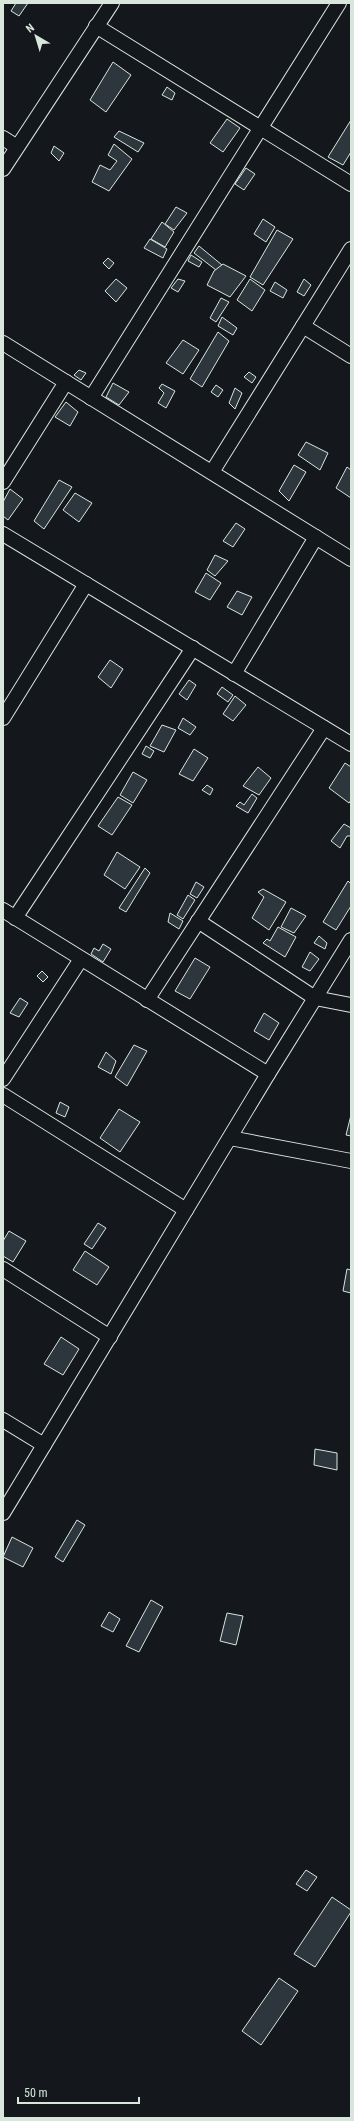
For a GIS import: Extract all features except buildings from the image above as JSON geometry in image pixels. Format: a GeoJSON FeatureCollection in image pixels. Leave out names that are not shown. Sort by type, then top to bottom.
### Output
{"type":"FeatureCollection","features":[{"type":"Feature","properties":{"kind":"street"},"geometry":{"type":"LineString","coordinates":[[3,169],[112,3]]}},
{"type":"Feature","properties":{"kind":"street"},"geometry":{"type":"LineString","coordinates":[[91,398],[339,3]]}},
{"type":"Feature","properties":{"kind":"street"},"geometry":{"type":"LineString","coordinates":[[96,26],[351,184]]}},
{"type":"Feature","properties":{"kind":"street"},"geometry":{"type":"LineString","coordinates":[[3,138],[17,147]]}},
{"type":"Feature","properties":{"kind":"street"},"geometry":{"type":"LineString","coordinates":[[212,472],[351,249]]}},
{"type":"Feature","properties":{"kind":"street"},"geometry":{"type":"LineString","coordinates":[[303,326],[351,356]]}},
{"type":"Feature","properties":{"kind":"street"},"geometry":{"type":"LineString","coordinates":[[3,343],[351,559]]}},
{"type":"Feature","properties":{"kind":"street"},"geometry":{"type":"LineString","coordinates":[[3,482],[66,382]]}},
{"type":"Feature","properties":{"kind":"street"},"geometry":{"type":"LineString","coordinates":[[3,534],[351,744]]}},
{"type":"Feature","properties":{"kind":"street"},"geometry":{"type":"LineString","coordinates":[[234,674],[316,537]]}},
{"type":"Feature","properties":{"kind":"street"},"geometry":{"type":"LineString","coordinates":[[3,718],[86,584]]}},
{"type":"Feature","properties":{"kind":"street"},"geometry":{"type":"LineString","coordinates":[[193,648],[9,914],[268,1074]]}},
{"type":"Feature","properties":{"kind":"street"},"geometry":{"type":"LineString","coordinates":[[147,1000],[324,728]]}},
{"type":"Feature","properties":{"kind":"street"},"geometry":{"type":"LineString","coordinates":[[198,921],[315,998],[351,1005]]}},
{"type":"Feature","properties":{"kind":"street"},"geometry":{"type":"LineString","coordinates":[[3,1513],[268,1074],[351,940]]}},
{"type":"Feature","properties":{"kind":"street"},"geometry":{"type":"LineString","coordinates":[[3,1079],[81,958]]}},
{"type":"Feature","properties":{"kind":"street"},"geometry":{"type":"LineString","coordinates":[[3,1095],[186,1210]]}},
{"type":"Feature","properties":{"kind":"street"},"geometry":{"type":"LineString","coordinates":[[230,1138],[351,1161]]}},
{"type":"Feature","properties":{"kind":"street"},"geometry":{"type":"LineString","coordinates":[[3,1269],[110,1337]]}},
{"type":"Feature","properties":{"kind":"street"},"geometry":{"type":"LineString","coordinates":[[3,1420],[44,1445]]}}]}
